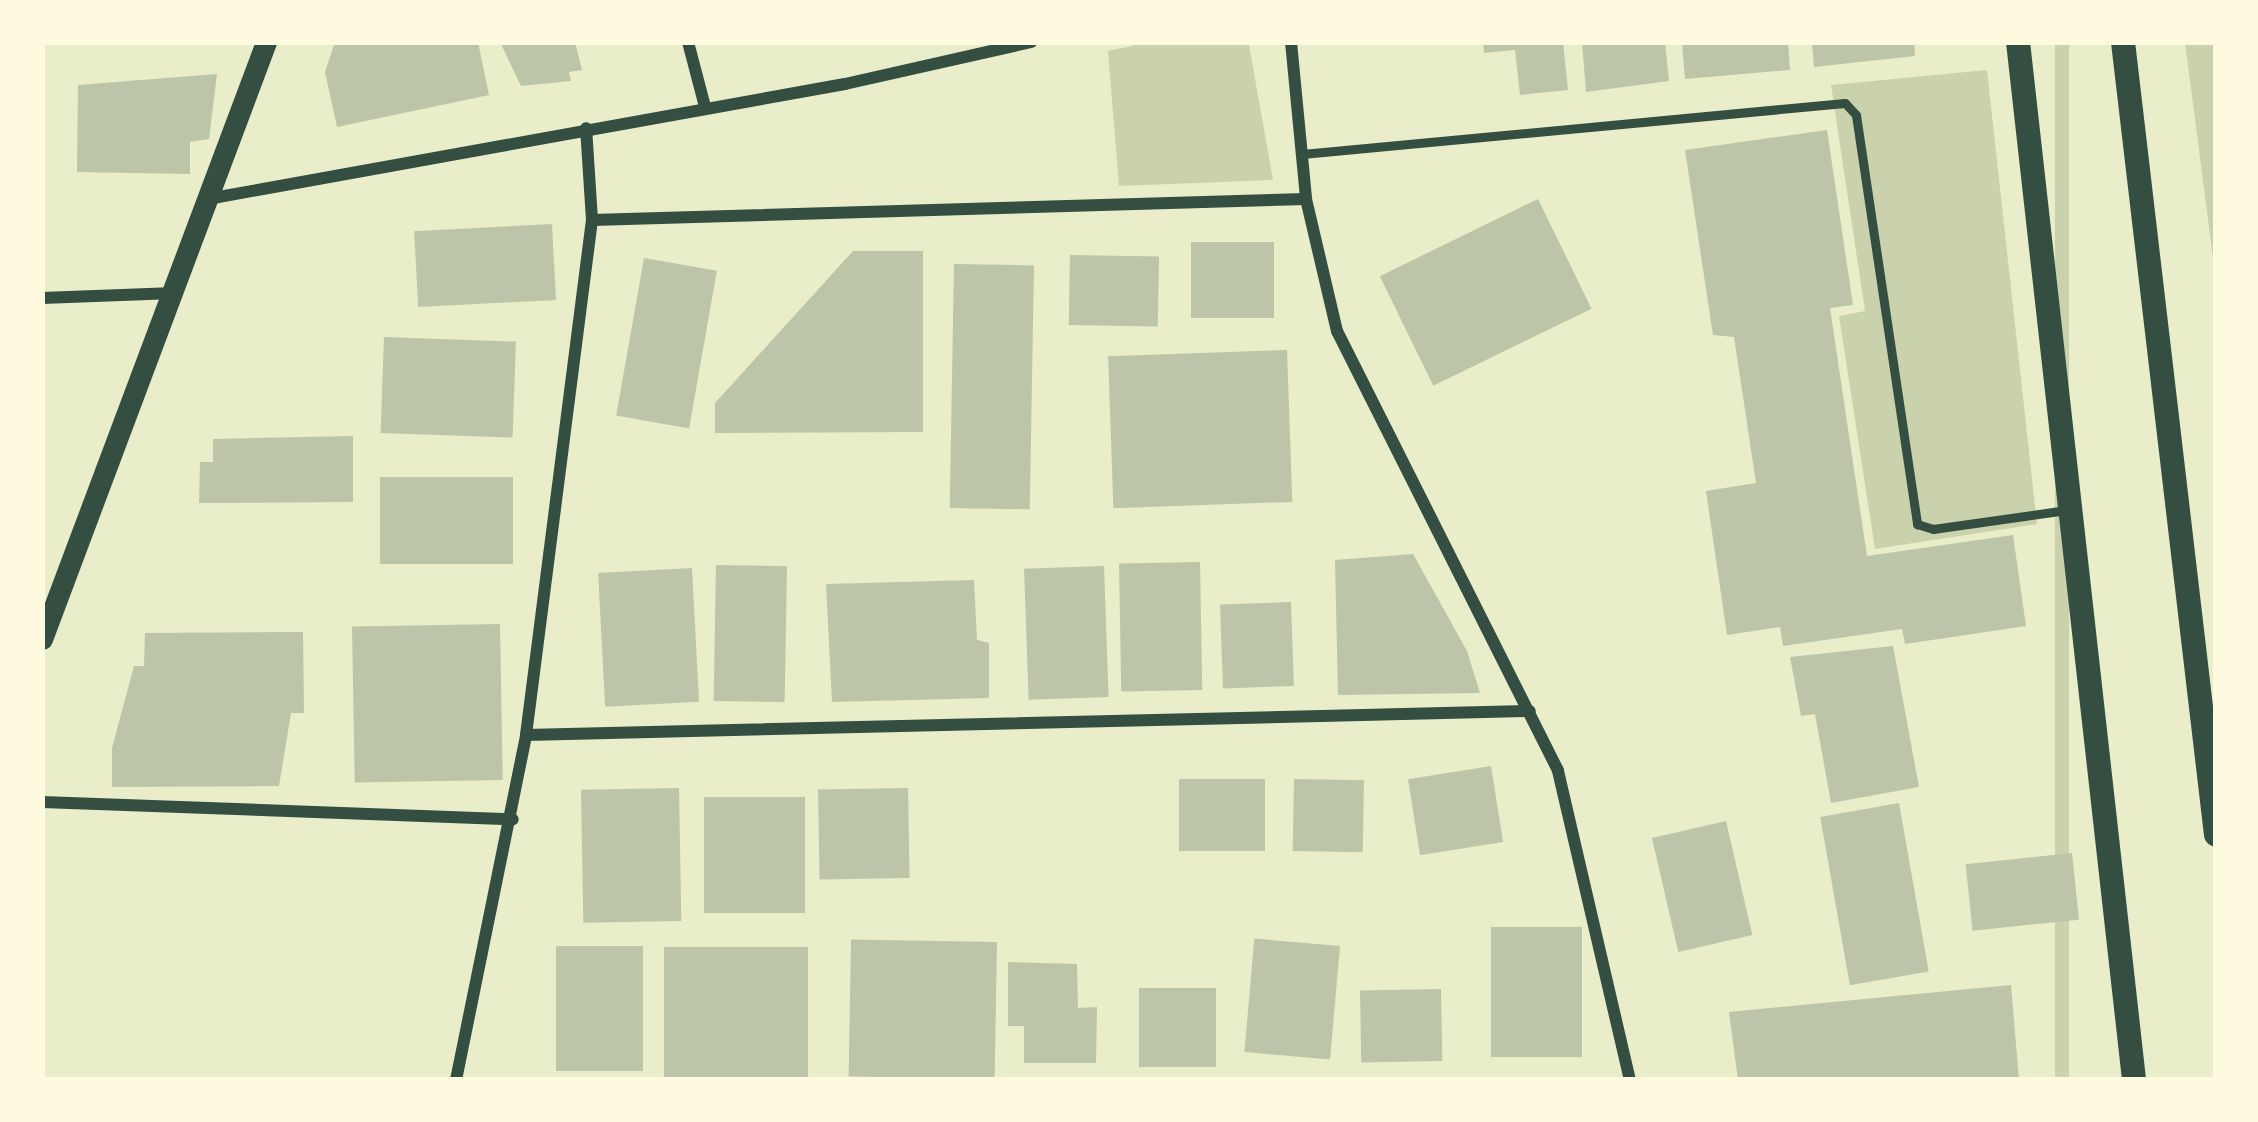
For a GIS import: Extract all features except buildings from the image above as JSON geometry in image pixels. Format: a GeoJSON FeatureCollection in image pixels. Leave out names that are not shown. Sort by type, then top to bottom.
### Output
{"type":"FeatureCollection","features":[{"type":"Feature","properties":{"kind":"main road"},"geometry":{"type":"LineString","coordinates":[[2018,42],[2134,1080]]}},
{"type":"Feature","properties":{"kind":"main road"},"geometry":{"type":"LineString","coordinates":[[2123,42],[2216,835]]}},
{"type":"Feature","properties":{"kind":"street"},"geometry":{"type":"LineString","coordinates":[[42,639],[213,198],[266,42]]}},
{"type":"Feature","properties":{"kind":"street"},"geometry":{"type":"LineString","coordinates":[[688,42],[705,107]]}},
{"type":"Feature","properties":{"kind":"street"},"geometry":{"type":"LineString","coordinates":[[213,198],[1031,42]]}},
{"type":"Feature","properties":{"kind":"street"},"geometry":{"type":"LineString","coordinates":[[1291,42],[1306,199],[1322,284],[1356,381],[1558,771],[1630,1080]]}},
{"type":"Feature","properties":{"kind":"street"},"geometry":{"type":"LineString","coordinates":[[456,1080],[513,819],[526,735],[592,220],[586,128]]}},
{"type":"Feature","properties":{"kind":"street"},"geometry":{"type":"LineString","coordinates":[[592,220],[1306,199]]}},
{"type":"Feature","properties":{"kind":"street"},"geometry":{"type":"LineString","coordinates":[[42,298],[176,293]]}},
{"type":"Feature","properties":{"kind":"street"},"geometry":{"type":"LineString","coordinates":[[526,735],[1530,711]]}},
{"type":"Feature","properties":{"kind":"street"},"geometry":{"type":"LineString","coordinates":[[42,802],[513,819]]}},
{"type":"Feature","properties":{"kind":"lane"},"geometry":{"type":"LineString","coordinates":[[1302,154],[1845,103],[1856,115],[1917,524],[1933,529],[2070,509]]}},
{"type":"Feature","properties":{"kind":"green space"},"geometry":{"type":"Polygon","coordinates":[[[1150,42],[1249,45],[1273,180],[1119,186],[1108,51],[1150,42]]]}},
{"type":"Feature","properties":{"kind":"green space"},"geometry":{"type":"Polygon","coordinates":[[[2055,42],[2069,42],[2069,1080],[2055,1080],[2055,42]]]}},
{"type":"Feature","properties":{"kind":"green space"},"geometry":{"type":"Polygon","coordinates":[[[2185,42],[2216,42],[2216,281],[2185,42]]]}},
{"type":"Feature","properties":{"kind":"green space"},"geometry":{"type":"Polygon","coordinates":[[[1987,70],[2037,524],[1875,549],[1839,316],[1865,311],[1831,85],[1987,70]]]}}]}
